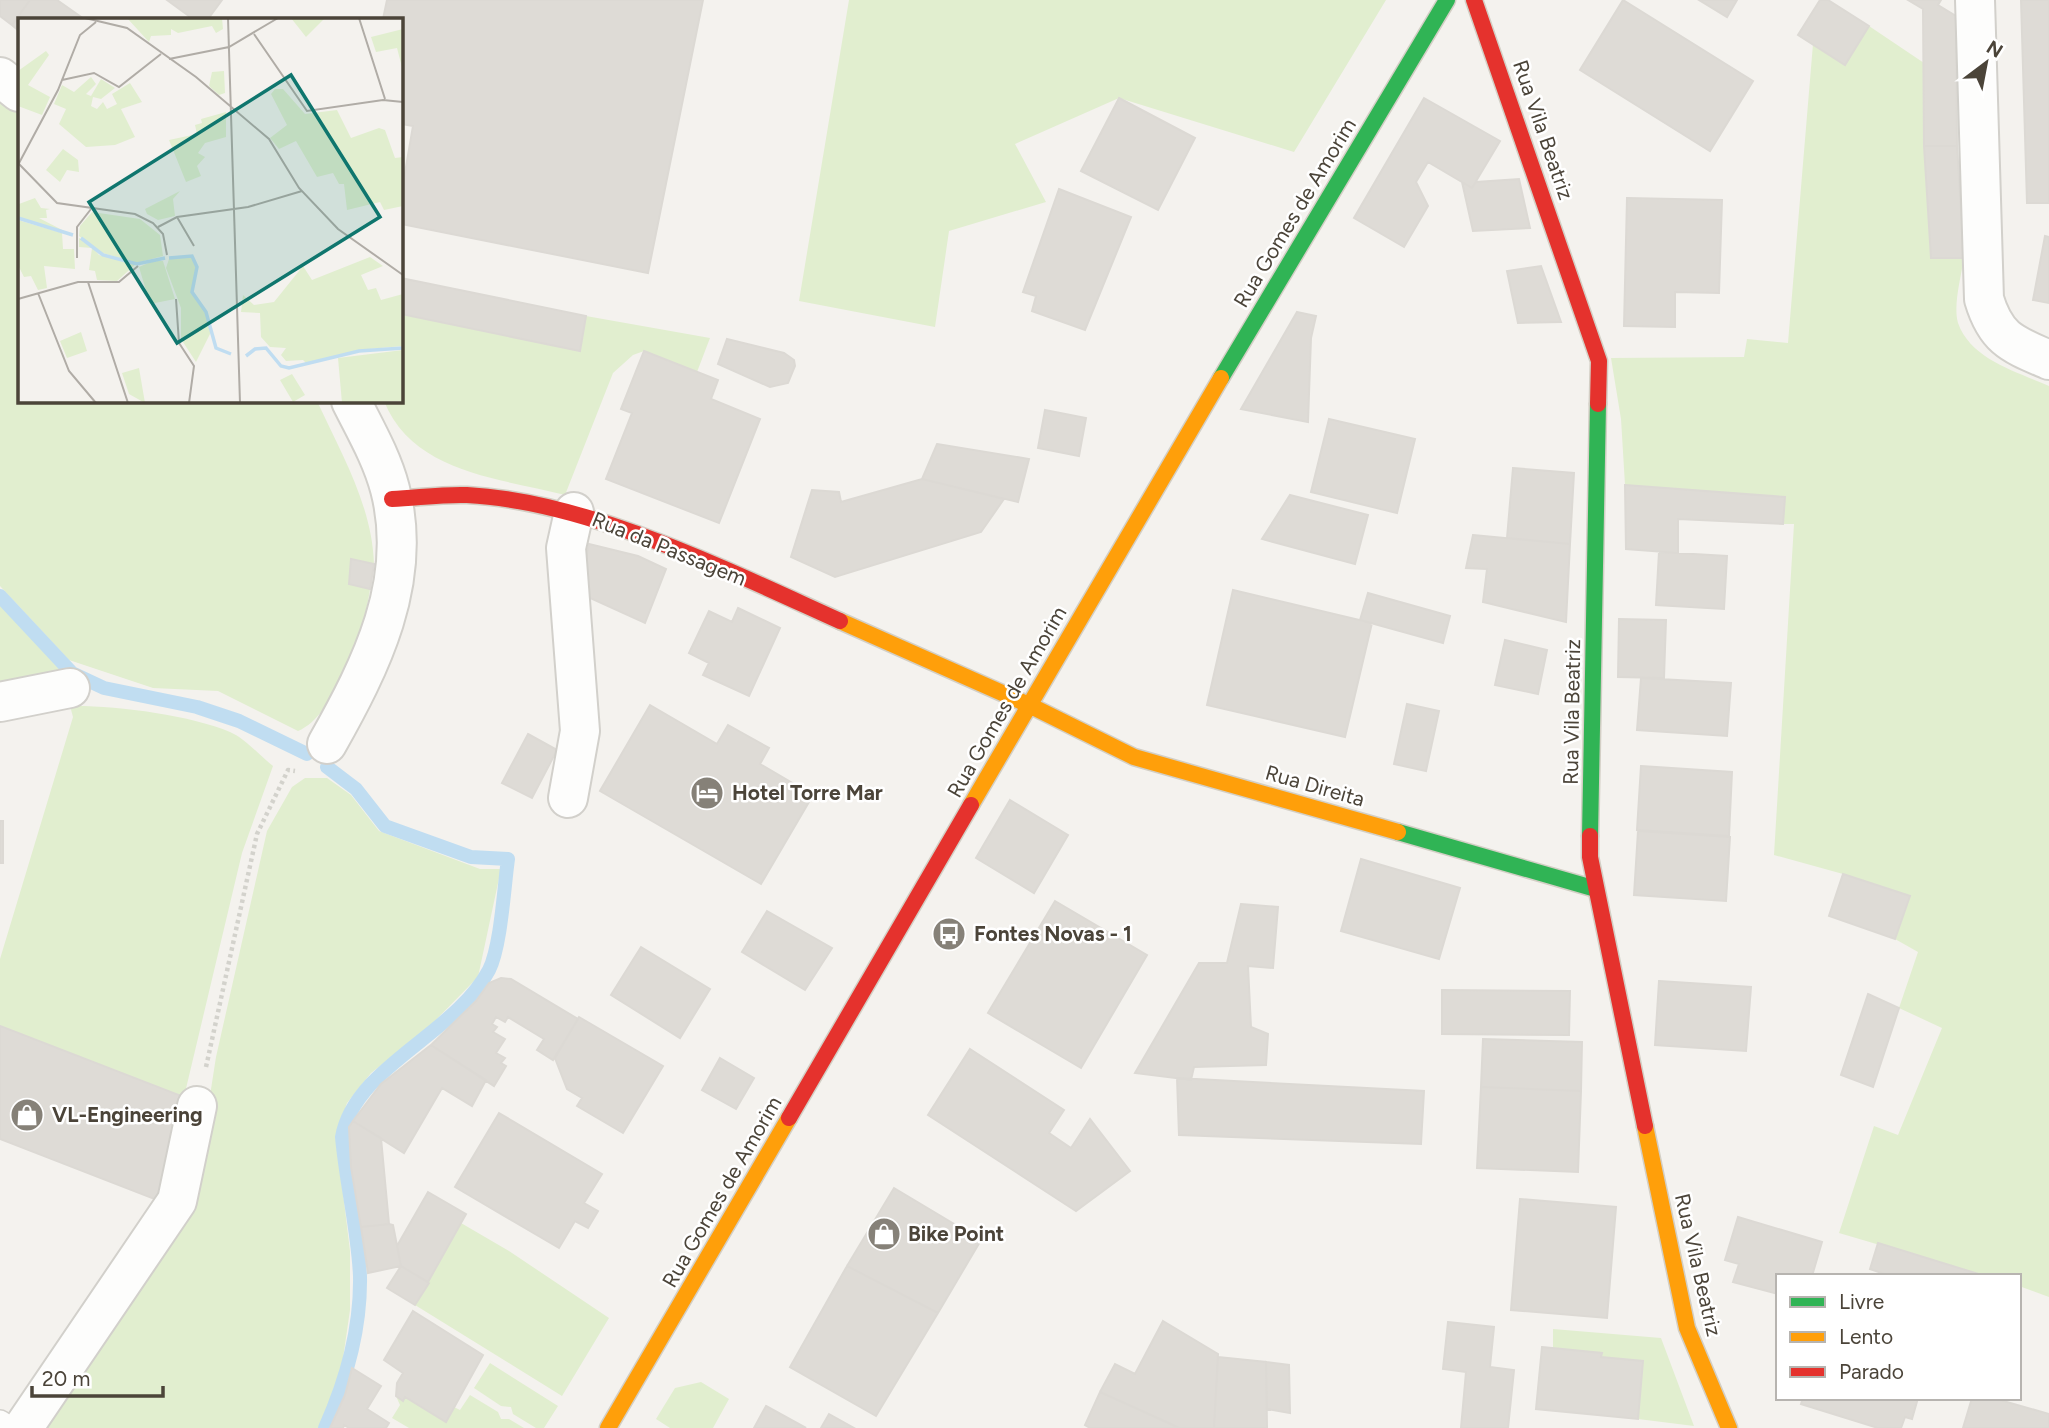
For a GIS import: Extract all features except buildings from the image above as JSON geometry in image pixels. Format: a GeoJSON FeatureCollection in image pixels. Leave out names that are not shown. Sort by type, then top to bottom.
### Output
{"type":"FeatureCollection","features":[{"type":"Feature","properties":{"kind":"street","name":"Rua Gomes de Amorim"},"geometry":{"type":"LineString","coordinates":[[608,1428],[1029,705],[1447,0]]}},
{"type":"Feature","properties":{"kind":"street","name":"Rua Vila Beatriz"},"geometry":{"type":"LineString","coordinates":[[1474,0],[1599,361],[1590,857],[1686,1328],[1729,1428]]}},
{"type":"Feature","properties":{"kind":"street"},"geometry":{"type":"LineString","coordinates":[[1975,0],[1984,299],[1990,320],[2002,337],[2049,360]]}},
{"type":"Feature","properties":{"kind":"street"},"geometry":{"type":"LineString","coordinates":[[0,77],[18,91]]}},
{"type":"Feature","properties":{"kind":"street"},"geometry":{"type":"LineString","coordinates":[[317,758],[361,680],[386,622],[395,573],[392,499],[373,446],[351,402]]}},
{"type":"Feature","properties":{"kind":"street","name":"Rua da Passagem"},"geometry":{"type":"LineString","coordinates":[[392,499],[467,495],[574,512],[734,574],[1029,705]]}},
{"type":"Feature","properties":{"kind":"street"},"geometry":{"type":"LineString","coordinates":[[568,798],[580,731],[566,548],[574,512]]}},
{"type":"Feature","properties":{"kind":"street"},"geometry":{"type":"LineString","coordinates":[[0,702],[70,688]]}},
{"type":"Feature","properties":{"kind":"street","name":"Rua Direita"},"geometry":{"type":"LineString","coordinates":[[1029,705],[1134,757],[1597,889]]}},
{"type":"Feature","properties":{"kind":"street"},"geometry":{"type":"LineString","coordinates":[[23,1428],[177,1201],[197,1106]]}},
{"type":"Feature","properties":{"kind":"lane"},"geometry":{"type":"LineString","coordinates":[[0,1422],[9,1428]]}},
{"type":"Feature","properties":{"kind":"path"},"geometry":{"type":"LineString","coordinates":[[197,1106],[257,834],[288,770],[317,758]]}},
{"type":"Feature","properties":{"kind":"green space"},"geometry":{"type":"Polygon","coordinates":[[[849,0],[1386,0],[1294,152],[1119,98],[1015,144],[1046,202],[949,231],[935,327],[799,301],[849,0]]]}},
{"type":"Feature","properties":{"kind":"green space"},"geometry":{"type":"Polygon","coordinates":[[[1869,26],[1924,63],[1931,258],[1964,258],[1956,308],[1958,323],[1973,346],[1984,356],[2010,370],[2049,386],[2049,1297],[2021,1287],[2021,1274],[1978,1274],[1839,1233],[1874,1126],[1898,1135],[1942,1028],[1899,1008],[1918,952],[1895,939],[1909,896],[1774,855],[1794,524],[1783,524],[1785,498],[1625,485],[1621,419],[1611,358],[1744,357],[1747,339],[1788,343],[1813,44],[1845,65],[1869,26]]]}},
{"type":"Feature","properties":{"kind":"green space"},"geometry":{"type":"Polygon","coordinates":[[[0,100],[18,114],[18,402],[317,402],[361,500],[368,521],[374,564],[351,560],[349,584],[370,589],[362,625],[346,669],[325,708],[312,722],[298,731],[218,691],[153,688],[69,660],[0,586],[0,100]]]}},
{"type":"Feature","properties":{"kind":"green space"},"geometry":{"type":"Polygon","coordinates":[[[402,314],[579,351],[586,316],[710,338],[697,372],[644,351],[633,355],[613,373],[565,495],[461,469],[415,444],[397,425],[385,402],[402,402],[402,314]]]}},
{"type":"Feature","properties":{"kind":"green space"},"geometry":{"type":"Polygon","coordinates":[[[0,605],[63,672],[0,690],[0,605]]]}},
{"type":"Feature","properties":{"kind":"green space"},"geometry":{"type":"Polygon","coordinates":[[[70,706],[152,712],[214,726],[242,739],[273,766],[242,853],[184,1097],[0,1026],[0,959],[73,717],[70,706]]]}},
{"type":"Feature","properties":{"kind":"green space"},"geometry":{"type":"Polygon","coordinates":[[[305,778],[327,778],[351,795],[379,831],[480,869],[501,869],[478,977],[424,1032],[371,1073],[347,1103],[336,1135],[350,1251],[350,1310],[340,1379],[319,1428],[39,1428],[202,1147],[216,1057],[267,831],[292,787],[305,778]]]}},
{"type":"Feature","properties":{"kind":"green space"},"geometry":{"type":"Polygon","coordinates":[[[461,1223],[509,1251],[609,1318],[562,1396],[415,1305],[461,1223]]]}},
{"type":"Feature","properties":{"kind":"green space"},"geometry":{"type":"Polygon","coordinates":[[[1553,1329],[1661,1338],[1694,1426],[1638,1419],[1643,1361],[1553,1348],[1553,1329]]]}},
{"type":"Feature","properties":{"kind":"green space"},"geometry":{"type":"Polygon","coordinates":[[[490,1363],[558,1406],[544,1428],[536,1428],[513,1414],[511,1407],[501,1406],[474,1388],[490,1363]]]}},
{"type":"Feature","properties":{"kind":"green space"},"geometry":{"type":"Polygon","coordinates":[[[701,1382],[729,1399],[713,1428],[670,1428],[656,1419],[675,1388],[701,1382]]]}},
{"type":"Feature","properties":{"kind":"green space"},"geometry":{"type":"Polygon","coordinates":[[[470,1395],[498,1412],[501,1419],[509,1419],[524,1428],[409,1428],[392,1418],[400,1405],[396,1396],[403,1401],[405,1397],[445,1421],[454,1407],[460,1410],[470,1395]]]}},
{"type":"Feature","properties":{"kind":"waterway"},"geometry":{"type":"LineString","coordinates":[[0,596],[72,673],[104,688],[197,707],[239,721],[307,754]]}},
{"type":"Feature","properties":{"kind":"waterway"},"geometry":{"type":"LineString","coordinates":[[325,1428],[351,1354],[360,1296],[357,1241],[342,1137],[351,1112],[366,1090],[385,1070],[454,1014],[489,970],[499,932],[508,859],[471,857],[385,826],[356,789],[327,767]]}},
{"type":"Feature","properties":{"kind":"traffic: fast"},"geometry":{"type":"LineString","coordinates":[[1221,378],[1447,0]]}},
{"type":"Feature","properties":{"kind":"traffic: fast"},"geometry":{"type":"LineString","coordinates":[[1590,836],[1598,404]]}},
{"type":"Feature","properties":{"kind":"traffic: fast"},"geometry":{"type":"LineString","coordinates":[[1398,832],[1596,889]]}},
{"type":"Feature","properties":{"kind":"traffic: slow"},"geometry":{"type":"LineString","coordinates":[[971,805],[1221,378]]}},
{"type":"Feature","properties":{"kind":"traffic: slow"},"geometry":{"type":"LineString","coordinates":[[840,621],[1029,705],[1134,757],[1398,832]]}},
{"type":"Feature","properties":{"kind":"traffic: slow"},"geometry":{"type":"LineString","coordinates":[[608,1428],[789,1118]]}},
{"type":"Feature","properties":{"kind":"traffic: slow"},"geometry":{"type":"LineString","coordinates":[[1645,1126],[1687,1328],[1729,1428]]}},
{"type":"Feature","properties":{"kind":"traffic: jam"},"geometry":{"type":"LineString","coordinates":[[1474,0],[1599,361],[1598,404]]}},
{"type":"Feature","properties":{"kind":"traffic: jam"},"geometry":{"type":"LineString","coordinates":[[392,499],[467,495],[513,500],[561,510],[657,541],[840,621]]}},
{"type":"Feature","properties":{"kind":"traffic: jam"},"geometry":{"type":"LineString","coordinates":[[789,1118],[971,805]]}},
{"type":"Feature","properties":{"kind":"traffic: jam"},"geometry":{"type":"LineString","coordinates":[[1590,836],[1590,857],[1645,1126]]}},
{"type":"Feature","properties":{"kind":"place","name":"Hotel Torre Mar"},"geometry":{"type":"Point","coordinates":[707,793]}},
{"type":"Feature","properties":{"kind":"place","name":"Fontes Novas - 1"},"geometry":{"type":"Point","coordinates":[949,934]}},
{"type":"Feature","properties":{"kind":"place","name":"VL-Engineering"},"geometry":{"type":"Point","coordinates":[27,1115]}},
{"type":"Feature","properties":{"kind":"place","name":"Bike Point"},"geometry":{"type":"Point","coordinates":[884,1234]}}]}
